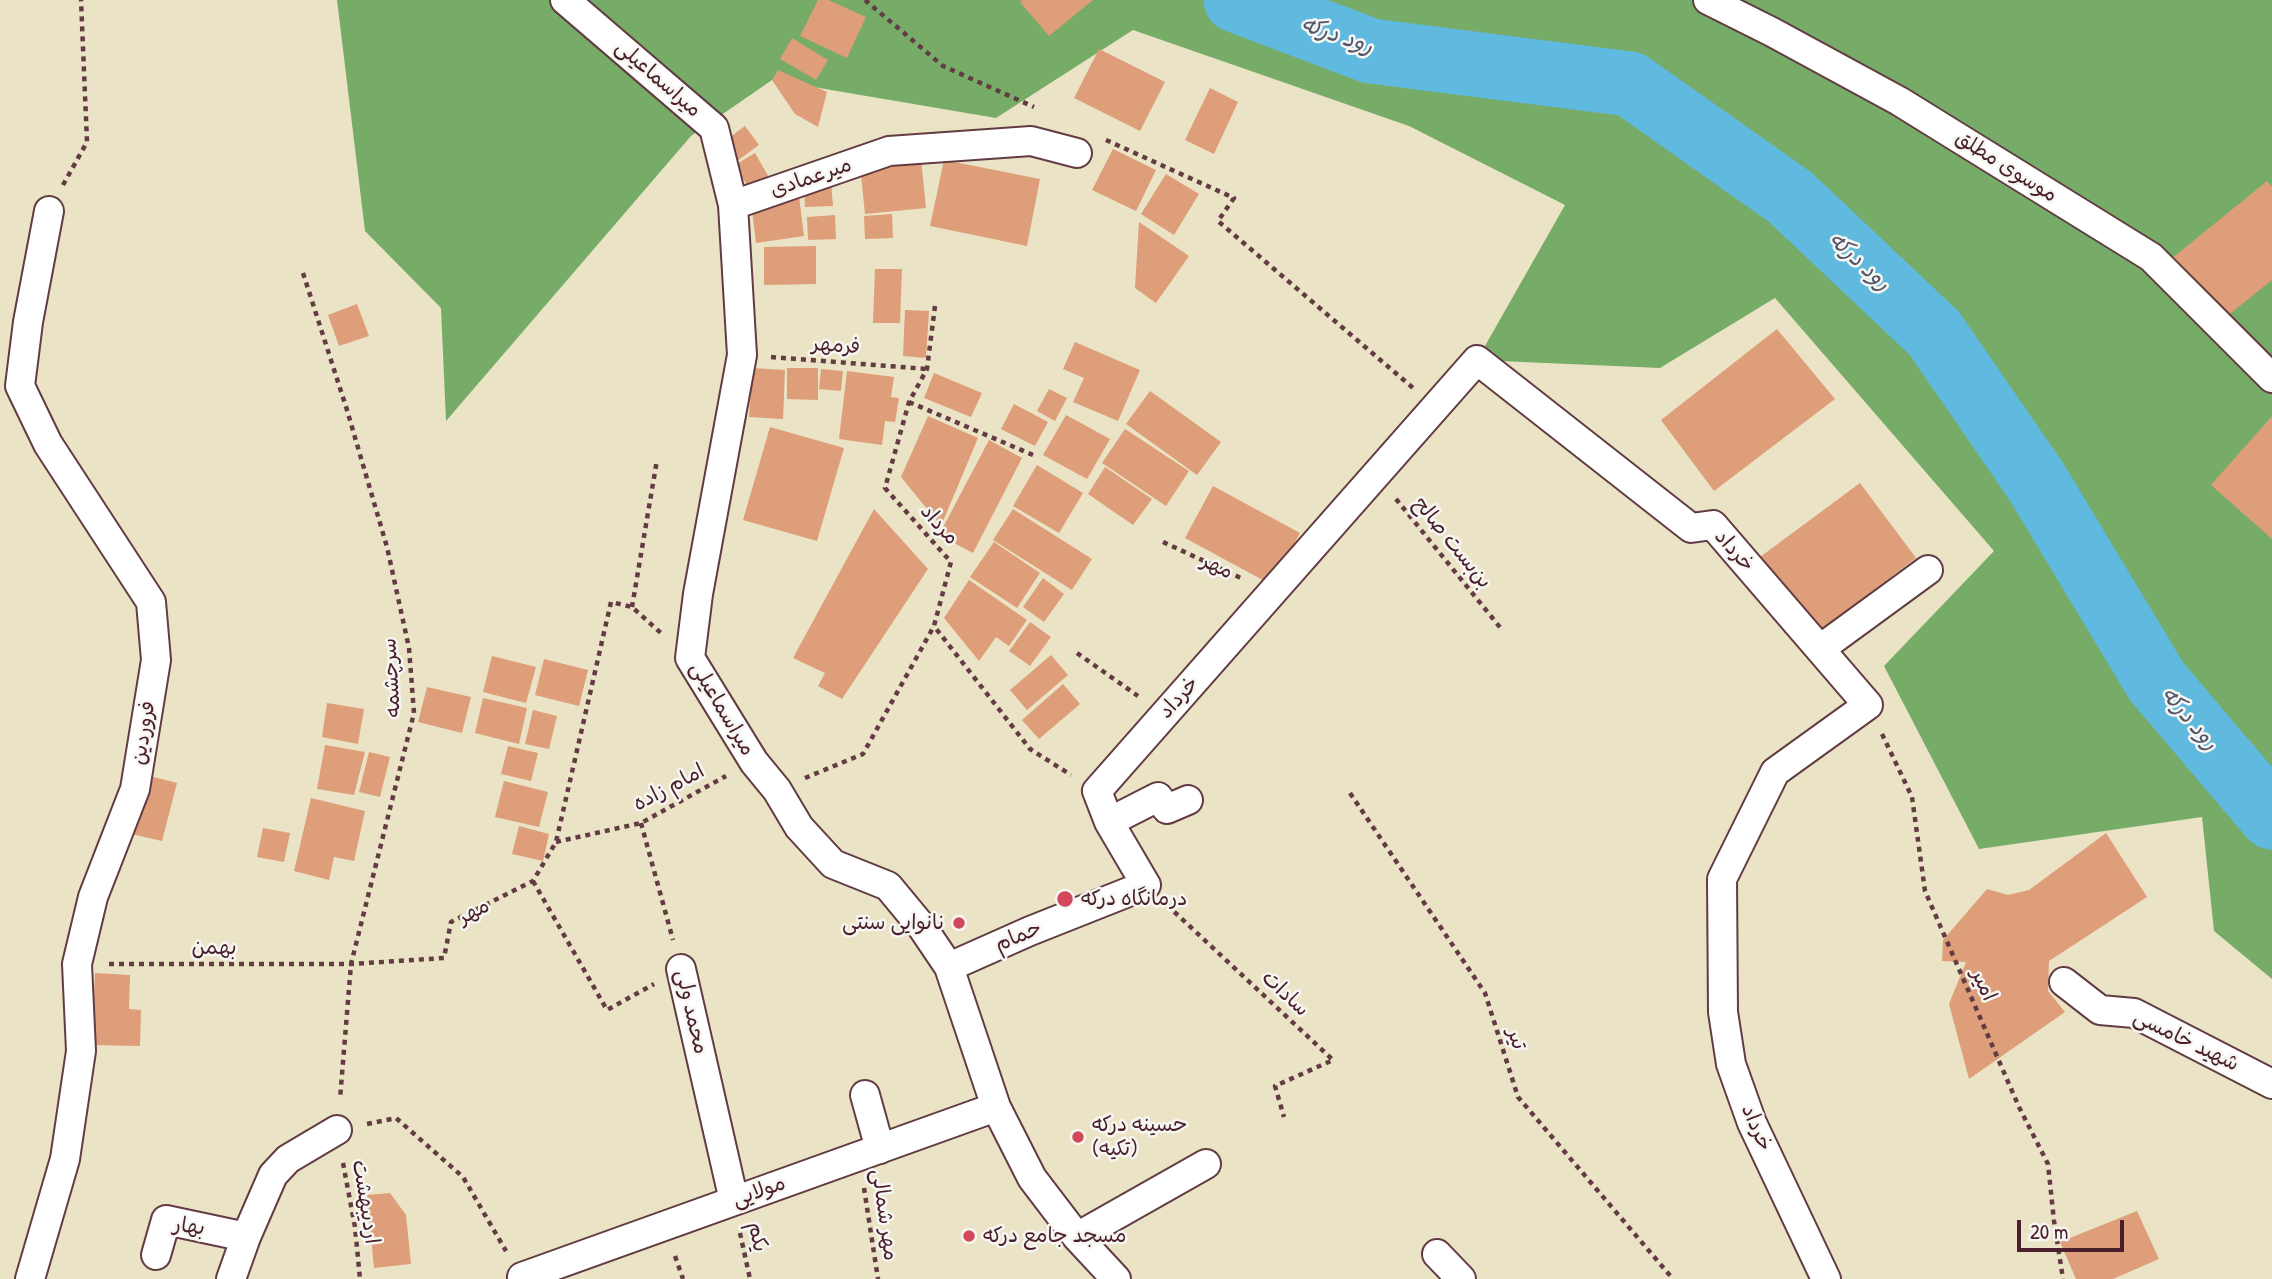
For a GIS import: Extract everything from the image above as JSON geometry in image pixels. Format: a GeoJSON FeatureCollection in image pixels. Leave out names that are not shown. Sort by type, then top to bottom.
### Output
{"type":"FeatureCollection","features":[{"type":"Feature","properties":{"kind":"street","name":"میراسماعیلی"},"geometry":{"type":"LineString","coordinates":[[565,0],[714,128],[733,205],[742,355],[698,594],[690,658],[754,762],[777,790],[799,827],[833,864],[888,887],[922,927],[949,967],[996,1107],[1032,1178],[1077,1237],[1116,1279]]}},
{"type":"Feature","properties":{"kind":"street","name":"موسوی مطلق"},"geometry":{"type":"LineString","coordinates":[[1708,0],[1899,101],[2151,257],[2272,378]]}},
{"type":"Feature","properties":{"kind":"street","name":"میرعمادی"},"geometry":{"type":"LineString","coordinates":[[733,205],[889,151],[996,142],[1031,141],[1087,145]]}},
{"type":"Feature","properties":{"kind":"street","name":"فروردین"},"geometry":{"type":"LineString","coordinates":[[30,1279],[65,1159],[81,1051],[77,964],[93,897],[135,789],[156,660],[151,602],[48,444],[20,386],[28,322],[49,211]]}},
{"type":"Feature","properties":{"kind":"street","name":"خرداد"},"geometry":{"type":"LineString","coordinates":[[1097,791],[1477,360],[1691,528],[1713,525],[1868,705],[1776,772],[1722,879],[1723,1012],[1731,1064],[1752,1123],[1826,1279]]}},
{"type":"Feature","properties":{"kind":"street"},"geometry":{"type":"LineString","coordinates":[[1820,649],[1928,570]]}},
{"type":"Feature","properties":{"kind":"street"},"geometry":{"type":"LineString","coordinates":[[1097,791],[1109,822],[1146,885]]}},
{"type":"Feature","properties":{"kind":"street"},"geometry":{"type":"LineString","coordinates":[[1109,822],[1158,797],[1167,809],[1188,800]]}},
{"type":"Feature","properties":{"kind":"street","name":"حمام"},"geometry":{"type":"LineString","coordinates":[[949,967],[1030,931],[1146,885]]}},
{"type":"Feature","properties":{"kind":"street","name":"محمد ولی"},"geometry":{"type":"LineString","coordinates":[[681,969],[734,1201]]}},
{"type":"Feature","properties":{"kind":"street","name":"شهید خامسی"},"geometry":{"type":"LineString","coordinates":[[2064,982],[2100,1010],[2134,1013],[2272,1084]]}},
{"type":"Feature","properties":{"kind":"street"},"geometry":{"type":"LineString","coordinates":[[865,1095],[870,1152]]}},
{"type":"Feature","properties":{"kind":"street","name":"مولایی"},"geometry":{"type":"LineString","coordinates":[[522,1277],[996,1107]]}},
{"type":"Feature","properties":{"kind":"street"},"geometry":{"type":"LineString","coordinates":[[231,1279],[272,1175],[288,1158],[337,1130]]}},
{"type":"Feature","properties":{"kind":"street"},"geometry":{"type":"LineString","coordinates":[[1077,1237],[1206,1164]]}},
{"type":"Feature","properties":{"kind":"street","name":"بهار"},"geometry":{"type":"LineString","coordinates":[[156,1255],[166,1220],[246,1237]]}},
{"type":"Feature","properties":{"kind":"street"},"geometry":{"type":"LineString","coordinates":[[1437,1254],[1461,1279]]}},
{"type":"Feature","properties":{"kind":"path"},"geometry":{"type":"LineString","coordinates":[[49,211],[88,142],[81,0]]}},
{"type":"Feature","properties":{"kind":"path"},"geometry":{"type":"LineString","coordinates":[[865,0],[943,66],[1036,108]]}},
{"type":"Feature","properties":{"kind":"path"},"geometry":{"type":"LineString","coordinates":[[1087,145],[1234,198],[1219,221],[1436,408]]}},
{"type":"Feature","properties":{"kind":"path","name":"سرچشمه"},"geometry":{"type":"LineString","coordinates":[[303,273],[387,547],[409,648],[414,713],[351,964],[337,1130]]}},
{"type":"Feature","properties":{"kind":"path","name":"مرداد"},"geometry":{"type":"LineString","coordinates":[[934,626],[951,562],[885,488],[909,402],[927,369],[935,306]]}},
{"type":"Feature","properties":{"kind":"path","name":"فرمهر"},"geometry":{"type":"LineString","coordinates":[[742,355],[927,369]]}},
{"type":"Feature","properties":{"kind":"path"},"geometry":{"type":"LineString","coordinates":[[909,402],[1033,455]]}},
{"type":"Feature","properties":{"kind":"path"},"geometry":{"type":"LineString","coordinates":[[632,607],[657,460]]}},
{"type":"Feature","properties":{"kind":"path","name":"بن‌بست صالح"},"geometry":{"type":"LineString","coordinates":[[1377,475],[1503,631]]}},
{"type":"Feature","properties":{"kind":"path","name":"مهر"},"geometry":{"type":"LineString","coordinates":[[1163,542],[1272,593]]}},
{"type":"Feature","properties":{"kind":"path"},"geometry":{"type":"LineString","coordinates":[[681,969],[607,1010],[533,881],[556,842],[611,602],[632,607],[690,658]]}},
{"type":"Feature","properties":{"kind":"path"},"geometry":{"type":"LineString","coordinates":[[777,790],[863,754],[934,626],[1030,749],[1097,791]]}},
{"type":"Feature","properties":{"kind":"path"},"geometry":{"type":"LineString","coordinates":[[1077,653],[1164,714]]}},
{"type":"Feature","properties":{"kind":"path","name":"امیر"},"geometry":{"type":"LineString","coordinates":[[1868,705],[1912,797],[1925,891],[2019,1107],[2048,1164],[2063,1279]]}},
{"type":"Feature","properties":{"kind":"path","name":"امام زاده"},"geometry":{"type":"LineString","coordinates":[[556,842],[641,823],[754,762]]}},
{"type":"Feature","properties":{"kind":"path","name":"تیر"},"geometry":{"type":"LineString","coordinates":[[1350,793],[1485,993],[1518,1097],[1673,1279]]}},
{"type":"Feature","properties":{"kind":"path","name":"محمد ولی"},"geometry":{"type":"LineString","coordinates":[[641,823],[681,969]]}},
{"type":"Feature","properties":{"kind":"path","name":"مهر"},"geometry":{"type":"LineString","coordinates":[[351,964],[444,958],[451,922],[533,881]]}},
{"type":"Feature","properties":{"kind":"path","name":"سادات"},"geometry":{"type":"LineString","coordinates":[[1146,885],[1333,1060],[1275,1086],[1284,1117]]}},
{"type":"Feature","properties":{"kind":"path","name":"بهمن"},"geometry":{"type":"LineString","coordinates":[[77,964],[351,964]]}},
{"type":"Feature","properties":{"kind":"path"},"geometry":{"type":"LineString","coordinates":[[337,1130],[397,1118],[463,1177],[522,1277]]}},
{"type":"Feature","properties":{"kind":"path","name":"اردیبهشت"},"geometry":{"type":"LineString","coordinates":[[337,1130],[355,1227],[360,1279]]}},
{"type":"Feature","properties":{"kind":"path","name":"مهر شمالی"},"geometry":{"type":"LineString","coordinates":[[870,1152],[878,1279]]}},
{"type":"Feature","properties":{"kind":"path","name":"یکم"},"geometry":{"type":"LineString","coordinates":[[734,1201],[750,1279]]}},
{"type":"Feature","properties":{"kind":"green space"},"geometry":{"type":"Polygon","coordinates":[[[337,0],[2272,0],[2272,979],[2214,931],[2202,817],[1979,849],[1884,666],[1994,551],[1775,298],[1660,368],[1477,360],[1565,205],[1409,126],[1133,30],[996,118],[772,80],[691,136],[446,421],[441,308],[365,231],[337,0]]]}},
{"type":"Feature","properties":{"kind":"building"},"geometry":{"type":"Polygon","coordinates":[[[818,0],[828,0],[866,17],[847,58],[800,36],[818,0]]]}},
{"type":"Feature","properties":{"kind":"building"},"geometry":{"type":"Polygon","coordinates":[[[1093,0],[1049,36],[1020,2],[1093,0]]]}},
{"type":"Feature","properties":{"kind":"building"},"geometry":{"type":"Polygon","coordinates":[[[792,38],[828,60],[816,80],[780,59],[792,38]]]}},
{"type":"Feature","properties":{"kind":"building"},"geometry":{"type":"Polygon","coordinates":[[[1099,49],[1165,82],[1140,131],[1074,98],[1099,49]]]}},
{"type":"Feature","properties":{"kind":"building"},"geometry":{"type":"Polygon","coordinates":[[[778,70],[827,92],[818,127],[795,114],[772,80],[778,70]]]}},
{"type":"Feature","properties":{"kind":"building"},"geometry":{"type":"Polygon","coordinates":[[[1210,88],[1238,102],[1214,154],[1185,140],[1210,88]]]}},
{"type":"Feature","properties":{"kind":"building"},"geometry":{"type":"Polygon","coordinates":[[[745,126],[759,145],[737,161],[723,142],[745,126]]]}},
{"type":"Feature","properties":{"kind":"building"},"geometry":{"type":"Polygon","coordinates":[[[1113,149],[1156,170],[1136,211],[1092,190],[1113,149]]]}},
{"type":"Feature","properties":{"kind":"building"},"geometry":{"type":"Polygon","coordinates":[[[755,153],[771,181],[751,192],[735,165],[755,153]]]}},
{"type":"Feature","properties":{"kind":"building"},"geometry":{"type":"Polygon","coordinates":[[[921,159],[926,208],[865,214],[860,165],[921,159]]]}},
{"type":"Feature","properties":{"kind":"building"},"geometry":{"type":"Polygon","coordinates":[[[944,160],[1040,179],[1027,246],[930,226],[944,160]]]}},
{"type":"Feature","properties":{"kind":"building"},"geometry":{"type":"Polygon","coordinates":[[[1166,174],[1199,194],[1174,235],[1141,214],[1166,174]]]}},
{"type":"Feature","properties":{"kind":"building"},"geometry":{"type":"Polygon","coordinates":[[[2267,181],[2272,187],[2272,280],[2221,321],[2171,259],[2267,181]]]}},
{"type":"Feature","properties":{"kind":"building"},"geometry":{"type":"Polygon","coordinates":[[[831,182],[833,206],[805,207],[804,184],[831,182]]]}},
{"type":"Feature","properties":{"kind":"building"},"geometry":{"type":"Polygon","coordinates":[[[799,196],[804,236],[756,243],[751,202],[799,196]]]}},
{"type":"Feature","properties":{"kind":"building"},"geometry":{"type":"Polygon","coordinates":[[[892,214],[893,238],[865,239],[864,216],[892,214]]]}},
{"type":"Feature","properties":{"kind":"building"},"geometry":{"type":"Polygon","coordinates":[[[835,215],[836,239],[808,240],[807,217],[835,215]]]}},
{"type":"Feature","properties":{"kind":"building"},"geometry":{"type":"Polygon","coordinates":[[[1139,222],[1189,256],[1156,303],[1135,288],[1139,222]]]}},
{"type":"Feature","properties":{"kind":"building"},"geometry":{"type":"Polygon","coordinates":[[[816,246],[816,284],[764,285],[764,247],[816,246]]]}},
{"type":"Feature","properties":{"kind":"building"},"geometry":{"type":"Polygon","coordinates":[[[875,269],[902,269],[900,323],[873,323],[875,269]]]}},
{"type":"Feature","properties":{"kind":"building"},"geometry":{"type":"Polygon","coordinates":[[[357,304],[369,336],[339,346],[328,315],[357,304]]]}},
{"type":"Feature","properties":{"kind":"building"},"geometry":{"type":"Polygon","coordinates":[[[905,310],[929,311],[926,358],[903,356],[905,310]]]}},
{"type":"Feature","properties":{"kind":"building"},"geometry":{"type":"Polygon","coordinates":[[[1777,329],[1835,399],[1714,491],[1661,420],[1777,329]]]}},
{"type":"Feature","properties":{"kind":"building"},"geometry":{"type":"Polygon","coordinates":[[[1075,342],[1140,370],[1118,421],[1073,402],[1084,378],[1063,369],[1075,342]]]}},
{"type":"Feature","properties":{"kind":"building"},"geometry":{"type":"Polygon","coordinates":[[[752,368],[785,370],[783,419],[749,417],[752,368]]]}},
{"type":"Feature","properties":{"kind":"building"},"geometry":{"type":"Polygon","coordinates":[[[787,368],[818,368],[818,400],[787,399],[787,368]]]}},
{"type":"Feature","properties":{"kind":"building"},"geometry":{"type":"Polygon","coordinates":[[[821,369],[843,371],[841,391],[819,389],[821,369]]]}},
{"type":"Feature","properties":{"kind":"building"},"geometry":{"type":"Polygon","coordinates":[[[847,371],[894,377],[891,397],[899,398],[895,422],[885,421],[882,445],[839,439],[847,371]]]}},
{"type":"Feature","properties":{"kind":"building"},"geometry":{"type":"Polygon","coordinates":[[[934,373],[982,393],[971,417],[924,398],[934,373]]]}},
{"type":"Feature","properties":{"kind":"building"},"geometry":{"type":"Polygon","coordinates":[[[1049,389],[1067,398],[1055,421],[1037,411],[1049,389]]]}},
{"type":"Feature","properties":{"kind":"building"},"geometry":{"type":"Polygon","coordinates":[[[1150,391],[1221,442],[1197,475],[1126,424],[1150,391]]]}},
{"type":"Feature","properties":{"kind":"building"},"geometry":{"type":"Polygon","coordinates":[[[1014,404],[1048,422],[1035,446],[1001,429],[1014,404]]]}},
{"type":"Feature","properties":{"kind":"building"},"geometry":{"type":"Polygon","coordinates":[[[1066,415],[1110,439],[1087,479],[1043,455],[1066,415]]]}},
{"type":"Feature","properties":{"kind":"building"},"geometry":{"type":"Polygon","coordinates":[[[928,416],[978,438],[941,526],[901,477],[928,416]]]}},
{"type":"Feature","properties":{"kind":"building"},"geometry":{"type":"Polygon","coordinates":[[[2272,416],[2272,539],[2211,485],[2272,416]]]}},
{"type":"Feature","properties":{"kind":"building"},"geometry":{"type":"Polygon","coordinates":[[[770,427],[844,448],[817,541],[743,520],[770,427]]]}},
{"type":"Feature","properties":{"kind":"building"},"geometry":{"type":"Polygon","coordinates":[[[1125,429],[1189,471],[1166,506],[1102,463],[1125,429]]]}},
{"type":"Feature","properties":{"kind":"building"},"geometry":{"type":"Polygon","coordinates":[[[989,440],[1022,458],[973,553],[939,535],[989,440]]]}},
{"type":"Feature","properties":{"kind":"building"},"geometry":{"type":"Polygon","coordinates":[[[1037,465],[1083,493],[1059,533],[1013,506],[1037,465]]]}},
{"type":"Feature","properties":{"kind":"building"},"geometry":{"type":"Polygon","coordinates":[[[1105,467],[1152,499],[1133,525],[1088,494],[1105,467]]]}},
{"type":"Feature","properties":{"kind":"building"},"geometry":{"type":"Polygon","coordinates":[[[1860,483],[1916,558],[1812,636],[1756,560],[1860,483]]]}},
{"type":"Feature","properties":{"kind":"building"},"geometry":{"type":"Polygon","coordinates":[[[1213,486],[1300,533],[1272,585],[1185,538],[1213,486]]]}},
{"type":"Feature","properties":{"kind":"building"},"geometry":{"type":"Polygon","coordinates":[[[874,509],[928,569],[842,699],[818,686],[825,673],[793,658],[874,509]]]}},
{"type":"Feature","properties":{"kind":"building"},"geometry":{"type":"Polygon","coordinates":[[[1013,509],[1092,559],[1072,590],[993,540],[1013,509]]]}},
{"type":"Feature","properties":{"kind":"building"},"geometry":{"type":"Polygon","coordinates":[[[994,542],[1040,573],[1017,608],[970,577],[994,542]]]}},
{"type":"Feature","properties":{"kind":"building"},"geometry":{"type":"Polygon","coordinates":[[[1043,578],[1064,594],[1044,622],[1023,607],[1043,578]]]}},
{"type":"Feature","properties":{"kind":"building"},"geometry":{"type":"Polygon","coordinates":[[[969,580],[1027,620],[1009,646],[996,637],[979,661],[944,618],[969,580]]]}},
{"type":"Feature","properties":{"kind":"building"},"geometry":{"type":"Polygon","coordinates":[[[1030,622],[1051,637],[1030,666],[1009,651],[1030,622]]]}},
{"type":"Feature","properties":{"kind":"building"},"geometry":{"type":"Polygon","coordinates":[[[1051,655],[1068,675],[1027,710],[1010,690],[1051,655]]]}},
{"type":"Feature","properties":{"kind":"building"},"geometry":{"type":"Polygon","coordinates":[[[492,656],[536,667],[526,703],[483,692],[492,656]]]}},
{"type":"Feature","properties":{"kind":"building"},"geometry":{"type":"Polygon","coordinates":[[[544,659],[588,670],[579,706],[535,695],[544,659]]]}},
{"type":"Feature","properties":{"kind":"building"},"geometry":{"type":"Polygon","coordinates":[[[1063,684],[1080,704],[1039,739],[1022,720],[1063,684]]]}},
{"type":"Feature","properties":{"kind":"building"},"geometry":{"type":"Polygon","coordinates":[[[427,687],[471,697],[462,733],[418,722],[427,687]]]}},
{"type":"Feature","properties":{"kind":"building"},"geometry":{"type":"Polygon","coordinates":[[[483,698],[527,708],[519,744],[475,733],[483,698]]]}},
{"type":"Feature","properties":{"kind":"building"},"geometry":{"type":"Polygon","coordinates":[[[327,703],[364,709],[358,744],[322,737],[327,703]]]}},
{"type":"Feature","properties":{"kind":"building"},"geometry":{"type":"Polygon","coordinates":[[[533,710],[557,716],[549,749],[525,744],[533,710]]]}},
{"type":"Feature","properties":{"kind":"building"},"geometry":{"type":"Polygon","coordinates":[[[325,745],[365,752],[354,795],[317,789],[325,745]]]}},
{"type":"Feature","properties":{"kind":"building"},"geometry":{"type":"Polygon","coordinates":[[[508,746],[538,753],[531,781],[501,774],[508,746]]]}},
{"type":"Feature","properties":{"kind":"building"},"geometry":{"type":"Polygon","coordinates":[[[369,752],[390,757],[380,797],[359,792],[369,752]]]}},
{"type":"Feature","properties":{"kind":"building"},"geometry":{"type":"Polygon","coordinates":[[[146,775],[177,783],[162,841],[131,834],[146,775]]]}},
{"type":"Feature","properties":{"kind":"building"},"geometry":{"type":"Polygon","coordinates":[[[504,781],[548,792],[539,827],[495,817],[504,781]]]}},
{"type":"Feature","properties":{"kind":"building"},"geometry":{"type":"Polygon","coordinates":[[[311,798],[365,811],[354,861],[334,857],[329,880],[294,871],[311,798]]]}},
{"type":"Feature","properties":{"kind":"building"},"geometry":{"type":"Polygon","coordinates":[[[519,826],[549,834],[543,861],[512,854],[519,826]]]}},
{"type":"Feature","properties":{"kind":"building"},"geometry":{"type":"Polygon","coordinates":[[[263,828],[290,833],[284,862],[257,857],[263,828]]]}},
{"type":"Feature","properties":{"kind":"building"},"geometry":{"type":"Polygon","coordinates":[[[2106,833],[2147,897],[2049,961],[2048,991],[2065,1012],[1969,1079],[1949,1004],[1966,962],[1942,961],[1943,940],[1987,889],[2008,895],[2029,890],[2106,833]]]}},
{"type":"Feature","properties":{"kind":"building"},"geometry":{"type":"Polygon","coordinates":[[[95,973],[130,975],[129,1009],[141,1010],[140,1046],[92,1045],[95,973]]]}},
{"type":"Feature","properties":{"kind":"building"},"geometry":{"type":"Polygon","coordinates":[[[390,1193],[406,1215],[411,1264],[374,1268],[367,1195],[390,1193]]]}},
{"type":"Feature","properties":{"kind":"building"},"geometry":{"type":"Polygon","coordinates":[[[2137,1211],[2159,1259],[2113,1279],[2076,1279],[2060,1242],[2137,1211]]]}},
{"type":"Feature","properties":{"kind":"waterway","name":"رود درکه"},"geometry":{"type":"LineString","coordinates":[[1236,0],[1371,51],[1630,84],[1790,197],[1934,333],[2036,481],[2157,682],[2272,817]]}},
{"type":"Feature","properties":{"kind":"place","name":"درمانگاه درکه"},"geometry":{"type":"Point","coordinates":[1065,899]}},
{"type":"Feature","properties":{"kind":"place","name":"نانوایی سنتی"},"geometry":{"type":"Point","coordinates":[959,923]}},
{"type":"Feature","properties":{"kind":"place","name":"حسینه درکه (تکیه)"},"geometry":{"type":"Point","coordinates":[1078,1137]}},
{"type":"Feature","properties":{"kind":"place","name":"مسجد جامع درکه"},"geometry":{"type":"Point","coordinates":[969,1236]}}]}
